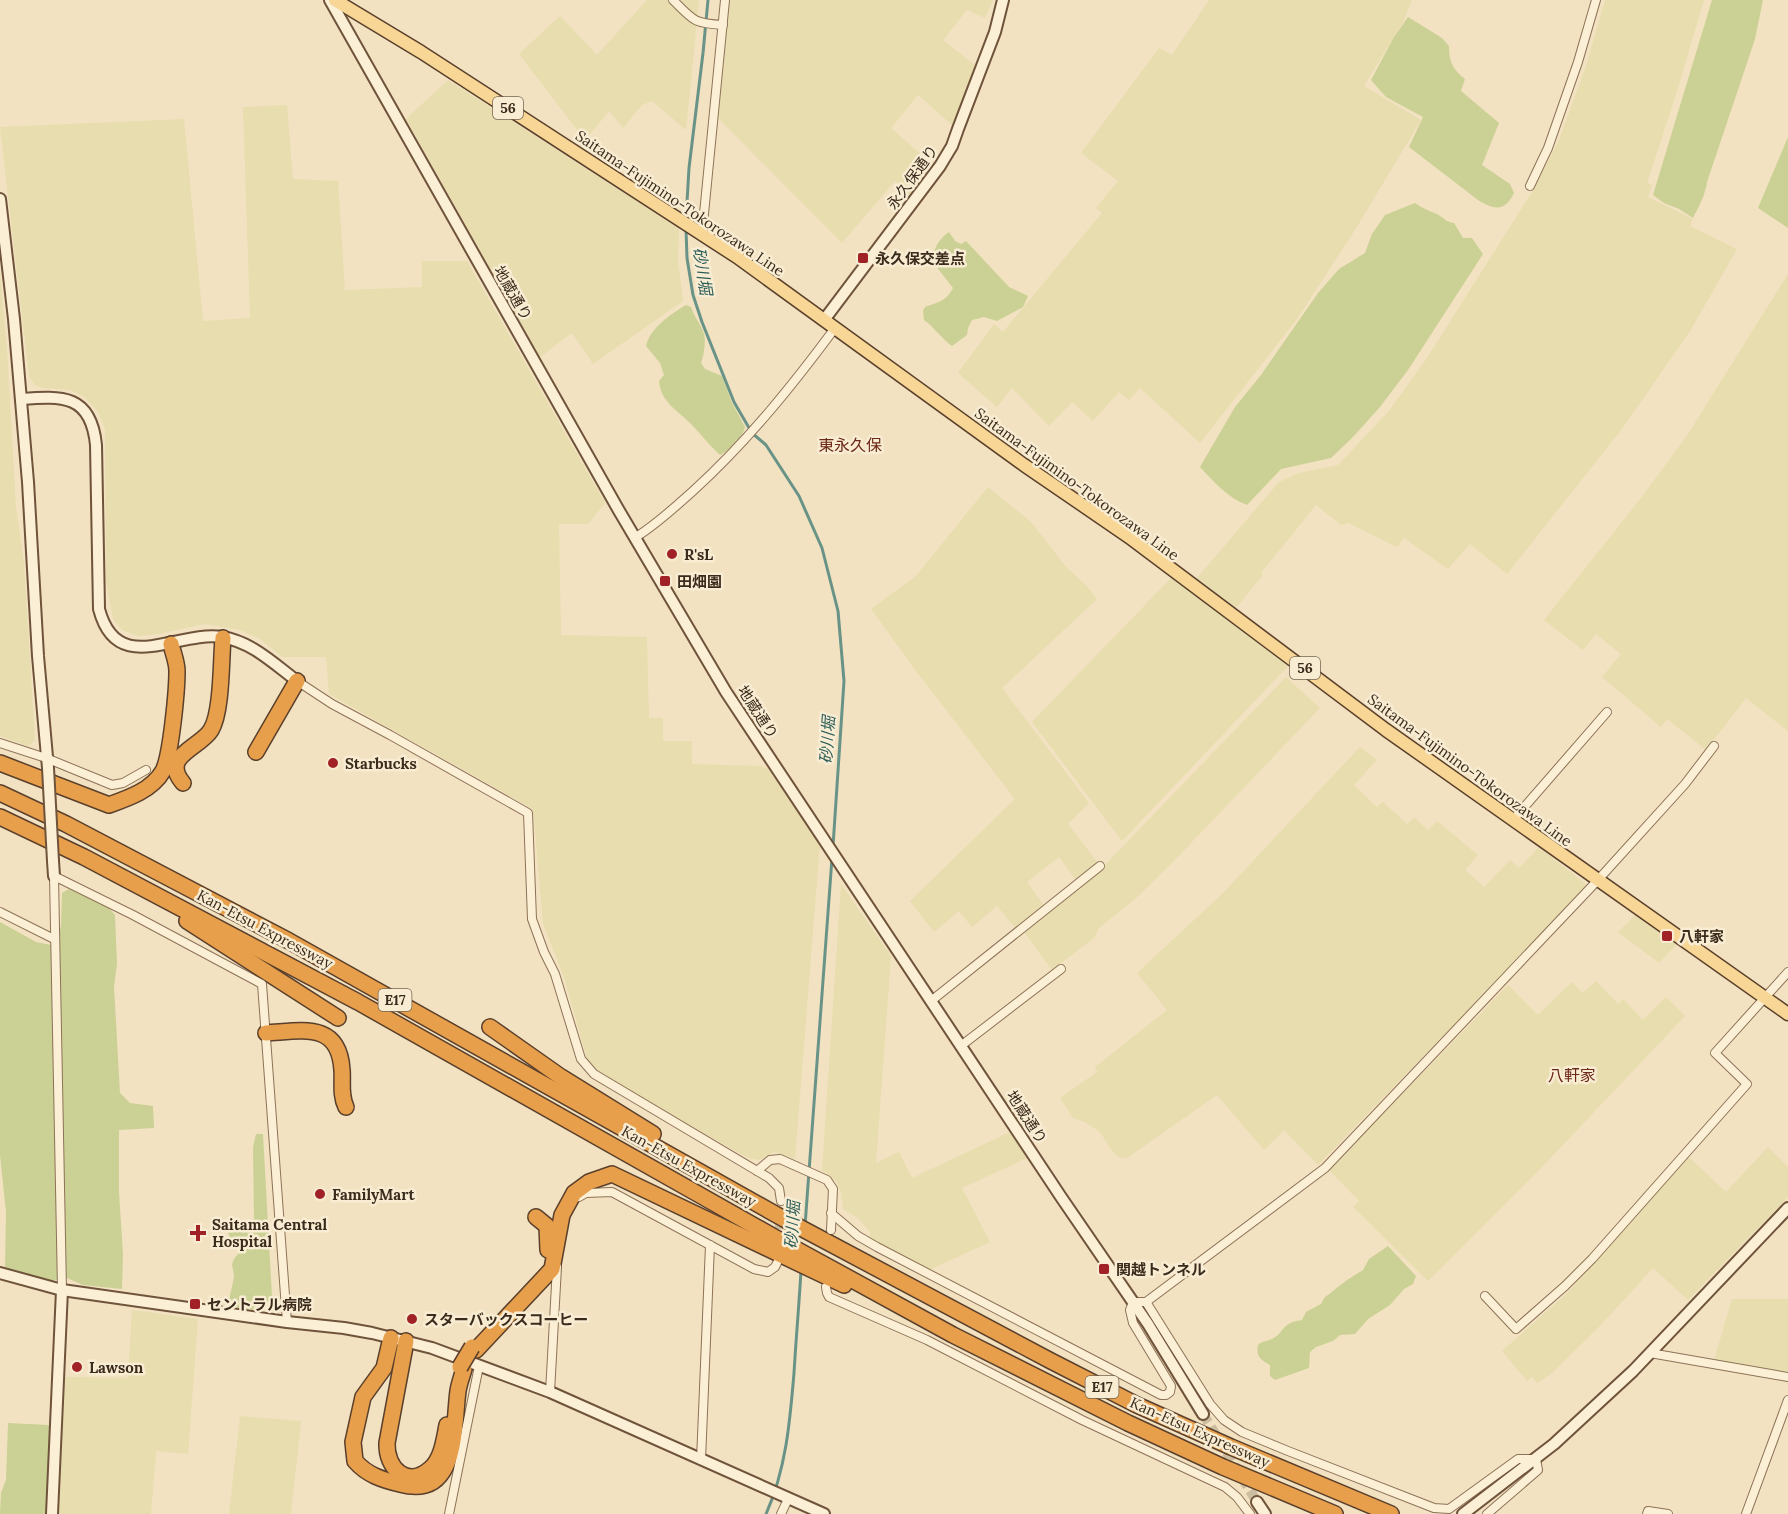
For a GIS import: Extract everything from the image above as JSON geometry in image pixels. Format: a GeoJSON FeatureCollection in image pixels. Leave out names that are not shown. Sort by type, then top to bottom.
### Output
{"type":"FeatureCollection","features":[{"type":"Feature","properties":{"kind":"highway"},"geometry":{"type":"LineString","coordinates":[[183,783],[177,776],[176,766],[179,757],[207,736],[217,719],[223,638]]}},
{"type":"Feature","properties":{"kind":"highway"},"geometry":{"type":"LineString","coordinates":[[0,763],[109,805],[139,793],[153,783],[162,772],[169,750],[177,670],[171,644]]}},
{"type":"Feature","properties":{"kind":"highway"},"geometry":{"type":"LineString","coordinates":[[256,752],[297,681]]}},
{"type":"Feature","properties":{"kind":"highway","name":"Kan-Etsu Expressway"},"geometry":{"type":"LineString","coordinates":[[0,793],[66,824],[289,941],[784,1219],[826,1235],[1137,1405],[1391,1514]]}},
{"type":"Feature","properties":{"kind":"highway","name":"Kan-Etsu Expressway"},"geometry":{"type":"LineString","coordinates":[[0,817],[84,857],[358,1002],[781,1254],[954,1335],[1128,1423],[1223,1467],[1335,1514]]}},
{"type":"Feature","properties":{"kind":"highway"},"geometry":{"type":"LineString","coordinates":[[84,857],[338,1018]]}},
{"type":"Feature","properties":{"kind":"highway"},"geometry":{"type":"LineString","coordinates":[[490,1027],[561,1077],[660,1139],[726,1187]]}},
{"type":"Feature","properties":{"kind":"highway"},"geometry":{"type":"LineString","coordinates":[[266,1034],[312,1030],[330,1039],[340,1054],[342,1099],[346,1107]]}},
{"type":"Feature","properties":{"kind":"highway"},"geometry":{"type":"LineString","coordinates":[[474,1349],[552,1269],[561,1215],[574,1193],[589,1182],[612,1174],[781,1254]]}},
{"type":"Feature","properties":{"kind":"highway"},"geometry":{"type":"LineString","coordinates":[[406,1341],[386,1455],[391,1464],[407,1477],[423,1474],[436,1461],[474,1349],[532,1286],[546,1265],[549,1256],[547,1226],[536,1217]]}},
{"type":"Feature","properties":{"kind":"highway"},"geometry":{"type":"LineString","coordinates":[[391,1338],[384,1368],[363,1397],[353,1442],[355,1461],[368,1474],[412,1487],[432,1482],[439,1475],[453,1448],[458,1390],[468,1367]]}},
{"type":"Feature","properties":{"kind":"main road","name":"Saitama-Fujimino-Tokorozawa Line"},"geometry":{"type":"LineString","coordinates":[[335,0],[421,52],[700,233],[1024,465],[1129,537],[1252,631],[1513,820],[1788,1014]]}},
{"type":"Feature","properties":{"kind":"street","name":"地蔵通り"},"geometry":{"type":"LineString","coordinates":[[330,0],[726,692],[1060,1197],[1133,1302],[1203,1414]]}},
{"type":"Feature","properties":{"kind":"street"},"geometry":{"type":"LineString","coordinates":[[673,0],[700,24],[723,25]]}},
{"type":"Feature","properties":{"kind":"street"},"geometry":{"type":"LineString","coordinates":[[700,233],[725,0]]}},
{"type":"Feature","properties":{"kind":"street","name":"永久保通り"},"geometry":{"type":"LineString","coordinates":[[824,320],[940,166],[952,146],[995,32],[1003,0]]}},
{"type":"Feature","properties":{"kind":"street"},"geometry":{"type":"LineString","coordinates":[[1530,186],[1548,148],[1578,62],[1596,0]]}},
{"type":"Feature","properties":{"kind":"street"},"geometry":{"type":"LineString","coordinates":[[0,199],[21,399],[54,876],[62,1290],[52,1514]]}},
{"type":"Feature","properties":{"kind":"street"},"geometry":{"type":"LineString","coordinates":[[636,537],[678,504],[743,443],[835,328]]}},
{"type":"Feature","properties":{"kind":"street"},"geometry":{"type":"LineString","coordinates":[[21,399],[56,397],[68,399],[84,412],[95,436],[97,589],[102,621],[111,634],[126,644],[140,648],[171,644],[198,637],[223,638],[252,648],[332,704],[528,813],[532,919],[555,974],[581,1059],[594,1074],[757,1171],[779,1188],[781,1201]]}},
{"type":"Feature","properties":{"kind":"street"},"geometry":{"type":"LineString","coordinates":[[1513,820],[1607,712]]}},
{"type":"Feature","properties":{"kind":"street"},"geometry":{"type":"LineString","coordinates":[[0,743],[47,763],[112,785],[123,783],[146,770]]}},
{"type":"Feature","properties":{"kind":"street"},"geometry":{"type":"LineString","coordinates":[[831,1213],[858,1236],[877,1247],[1150,1390],[1167,1395],[1171,1386],[1133,1323],[1130,1310],[1133,1302],[1146,1302],[1325,1168],[1598,880],[1685,784],[1714,746]]}},
{"type":"Feature","properties":{"kind":"street"},"geometry":{"type":"LineString","coordinates":[[931,1001],[1100,866]]}},
{"type":"Feature","properties":{"kind":"street"},"geometry":{"type":"LineString","coordinates":[[54,876],[134,915],[262,984],[287,1322]]}},
{"type":"Feature","properties":{"kind":"street"},"geometry":{"type":"LineString","coordinates":[[0,912],[54,939]]}},
{"type":"Feature","properties":{"kind":"street"},"geometry":{"type":"LineString","coordinates":[[962,1046],[1061,969]]}},
{"type":"Feature","properties":{"kind":"street"},"geometry":{"type":"LineString","coordinates":[[1485,1296],[1516,1329],[1592,1259],[1748,1084],[1715,1053],[1788,972]]}},
{"type":"Feature","properties":{"kind":"street"},"geometry":{"type":"LineString","coordinates":[[757,1171],[766,1162],[775,1158],[797,1165],[832,1184],[831,1213],[826,1235]]}},
{"type":"Feature","properties":{"kind":"street"},"geometry":{"type":"LineString","coordinates":[[549,1392],[559,1233],[563,1214],[575,1199],[586,1193],[612,1192],[764,1272],[775,1267],[781,1254]]}},
{"type":"Feature","properties":{"kind":"street"},"geometry":{"type":"LineString","coordinates":[[1463,1514],[1536,1459],[1624,1380],[1788,1208]]}},
{"type":"Feature","properties":{"kind":"street"},"geometry":{"type":"LineString","coordinates":[[701,1460],[710,1245]]}},
{"type":"Feature","properties":{"kind":"street"},"geometry":{"type":"LineString","coordinates":[[0,1273],[62,1290],[344,1328],[432,1348],[468,1367],[549,1392],[824,1514]]}},
{"type":"Feature","properties":{"kind":"street"},"geometry":{"type":"LineString","coordinates":[[823,1275],[826,1293],[829,1297],[927,1340],[1082,1420],[1225,1487],[1237,1497],[1250,1514]]}},
{"type":"Feature","properties":{"kind":"street"},"geometry":{"type":"LineString","coordinates":[[1146,1302],[1210,1404],[1224,1420],[1242,1432],[1338,1472],[1434,1508],[1449,1509],[1518,1459],[1536,1459]]}},
{"type":"Feature","properties":{"kind":"street"},"geometry":{"type":"LineString","coordinates":[[1650,1353],[1788,1377]]}},
{"type":"Feature","properties":{"kind":"street"},"geometry":{"type":"LineString","coordinates":[[449,1514],[468,1367]]}},
{"type":"Feature","properties":{"kind":"street"},"geometry":{"type":"LineString","coordinates":[[1746,1514],[1788,1400]]}},
{"type":"Feature","properties":{"kind":"street"},"geometry":{"type":"LineString","coordinates":[[1487,1514],[1538,1470],[1536,1459]]}},
{"type":"Feature","properties":{"kind":"street"},"geometry":{"type":"LineString","coordinates":[[781,1514],[786,1498]]}},
{"type":"Feature","properties":{"kind":"street"},"geometry":{"type":"LineString","coordinates":[[1257,1502],[1265,1514]]}},
{"type":"Feature","properties":{"kind":"street"},"geometry":{"type":"LineString","coordinates":[[1647,1514],[1648,1511],[1668,1514]]}},
{"type":"Feature","properties":{"kind":"shaded area"},"geometry":{"type":"Polygon","coordinates":[[[647,0],[699,0],[686,130],[652,101],[642,105],[623,128],[609,111],[585,140],[519,54],[560,16],[597,55],[647,0]]]}},
{"type":"Feature","properties":{"kind":"shaded area"},"geometry":{"type":"Polygon","coordinates":[[[730,0],[993,0],[985,18],[967,10],[943,40],[976,66],[953,126],[918,95],[891,128],[933,165],[911,196],[895,181],[842,243],[716,116],[730,0]]]}},
{"type":"Feature","properties":{"kind":"shaded area"},"geometry":{"type":"Polygon","coordinates":[[[1209,0],[1412,0],[1403,22],[1364,86],[1421,120],[1355,230],[1297,319],[1200,443],[1140,388],[1129,400],[1119,392],[1093,421],[1072,402],[1049,426],[1012,388],[997,407],[958,373],[994,324],[1003,332],[1102,213],[1096,208],[1118,181],[1081,153],[1159,48],[1172,55],[1209,0]]]}},
{"type":"Feature","properties":{"kind":"shaded area"},"geometry":{"type":"Polygon","coordinates":[[[1605,0],[1704,0],[1647,183],[1652,185],[1648,197],[1693,219],[1690,226],[1737,249],[1690,331],[1622,429],[1507,574],[1470,544],[1448,569],[1404,538],[1397,547],[1349,523],[1341,525],[1316,505],[1236,608],[1197,578],[1279,482],[1299,473],[1338,465],[1389,411],[1427,358],[1532,192],[1559,140],[1585,69],[1605,0]]]}},
{"type":"Feature","properties":{"kind":"shaded area"},"geometry":{"type":"Polygon","coordinates":[[[448,80],[679,228],[678,262],[683,301],[593,364],[572,333],[540,357],[406,119],[448,80]]]}},
{"type":"Feature","properties":{"kind":"shaded area"},"geometry":{"type":"Polygon","coordinates":[[[287,105],[293,179],[338,181],[345,290],[422,287],[422,261],[467,261],[605,503],[588,524],[559,524],[561,635],[647,637],[649,718],[663,718],[663,741],[692,741],[692,764],[762,766],[768,769],[820,843],[795,1159],[774,1152],[759,1160],[748,1158],[595,1072],[586,1056],[564,977],[543,924],[533,809],[329,694],[326,657],[282,657],[260,639],[240,630],[204,624],[138,636],[122,630],[113,619],[106,582],[105,428],[97,410],[84,397],[70,390],[43,388],[35,385],[29,376],[0,127],[184,119],[203,321],[250,318],[243,107],[287,105]]]}},
{"type":"Feature","properties":{"kind":"shaded area"},"geometry":{"type":"Polygon","coordinates":[[[0,273],[16,507],[24,563],[35,740],[28,746],[0,736],[0,273]]]}},
{"type":"Feature","properties":{"kind":"shaded area"},"geometry":{"type":"Polygon","coordinates":[[[1788,274],[1788,731],[1746,698],[1706,750],[1667,719],[1661,727],[1602,677],[1621,654],[1596,634],[1583,650],[1544,620],[1641,498],[1688,434],[1788,274]]]}},
{"type":"Feature","properties":{"kind":"shaded area"},"geometry":{"type":"Polygon","coordinates":[[[988,487],[1031,522],[1067,568],[1086,585],[1097,599],[1002,688],[1089,803],[1068,824],[1098,863],[1076,880],[1059,857],[1027,882],[1045,907],[1017,930],[997,906],[972,927],[959,911],[934,932],[910,901],[1015,799],[871,609],[916,576],[988,487]]]}},
{"type":"Feature","properties":{"kind":"shaded area"},"geometry":{"type":"Polygon","coordinates":[[[1172,577],[1288,666],[1122,841],[1032,722],[1172,577]]]}},
{"type":"Feature","properties":{"kind":"shaded area"},"geometry":{"type":"Polygon","coordinates":[[[1286,677],[1320,708],[1170,865],[1135,899],[1099,928],[1094,938],[1052,970],[1024,932],[1102,868],[1286,677]]]}},
{"type":"Feature","properties":{"kind":"shaded area"},"geometry":{"type":"Polygon","coordinates":[[[1360,747],[1377,760],[1354,785],[1377,807],[1383,802],[1407,824],[1414,817],[1428,830],[1437,821],[1478,855],[1465,870],[1484,887],[1510,860],[1519,868],[1539,847],[1588,886],[1318,1165],[1284,1130],[1264,1150],[1217,1095],[1127,1158],[1120,1158],[1112,1151],[1100,1132],[1085,1122],[1073,1118],[1060,1098],[1097,1072],[1095,1067],[1167,1010],[1137,973],[1222,894],[1360,747]]]}},
{"type":"Feature","properties":{"kind":"shaded area"},"geometry":{"type":"Polygon","coordinates":[[[841,884],[891,956],[876,1163],[899,1152],[912,1178],[1010,1132],[1027,1158],[962,1188],[990,1242],[927,1271],[870,1239],[870,1232],[858,1218],[843,1209],[841,1193],[836,1181],[822,1170],[841,884]]]}},
{"type":"Feature","properties":{"kind":"shaded area"},"geometry":{"type":"Polygon","coordinates":[[[1635,915],[1677,944],[1659,963],[1618,932],[1635,915]]]}},
{"type":"Feature","properties":{"kind":"shaded area"},"geometry":{"type":"Polygon","coordinates":[[[1596,981],[1618,1004],[1623,999],[1643,1020],[1666,997],[1685,1016],[1542,1167],[1428,1281],[1353,1207],[1359,1201],[1329,1170],[1508,985],[1538,1015],[1572,982],[1583,993],[1596,981]]]}},
{"type":"Feature","properties":{"kind":"shaded area"},"geometry":{"type":"Polygon","coordinates":[[[1768,1147],[1788,1167],[1788,1197],[1688,1300],[1653,1268],[1599,1327],[1552,1373],[1537,1383],[1532,1377],[1527,1381],[1502,1351],[1565,1295],[1689,1157],[1726,1192],[1768,1147]]]}},
{"type":"Feature","properties":{"kind":"shaded area"},"geometry":{"type":"Polygon","coordinates":[[[1732,1299],[1788,1299],[1788,1372],[1714,1360],[1732,1299]]]}},
{"type":"Feature","properties":{"kind":"shaded area"},"geometry":{"type":"Polygon","coordinates":[[[132,1310],[198,1319],[188,1454],[156,1451],[151,1514],[57,1514],[62,1377],[128,1378],[132,1310]]]}},
{"type":"Feature","properties":{"kind":"shaded area"},"geometry":{"type":"Polygon","coordinates":[[[240,1416],[301,1421],[291,1514],[229,1514],[240,1416]]]}},
{"type":"Feature","properties":{"kind":"green space"},"geometry":{"type":"Polygon","coordinates":[[[1712,0],[1763,0],[1755,39],[1703,196],[1693,218],[1653,195],[1712,0]]]}},
{"type":"Feature","properties":{"kind":"green space"},"geometry":{"type":"Polygon","coordinates":[[[1408,17],[1442,38],[1449,46],[1452,65],[1465,79],[1461,91],[1499,123],[1482,165],[1510,184],[1514,193],[1507,204],[1494,207],[1478,200],[1409,147],[1423,117],[1386,97],[1371,80],[1394,37],[1408,17]]]}},
{"type":"Feature","properties":{"kind":"green space"},"geometry":{"type":"Polygon","coordinates":[[[1788,137],[1788,228],[1758,208],[1788,137]]]}},
{"type":"Feature","properties":{"kind":"green space"},"geometry":{"type":"Polygon","coordinates":[[[1415,203],[1454,223],[1463,238],[1472,238],[1483,254],[1408,370],[1380,407],[1352,438],[1331,458],[1281,469],[1247,505],[1234,498],[1200,467],[1235,407],[1261,375],[1318,293],[1339,269],[1365,253],[1372,234],[1385,215],[1415,203]]]}},
{"type":"Feature","properties":{"kind":"green space"},"geometry":{"type":"Polygon","coordinates":[[[949,232],[955,241],[961,244],[966,241],[1009,287],[1028,296],[1023,307],[997,321],[984,317],[972,320],[967,335],[952,346],[924,320],[923,311],[925,307],[945,298],[953,288],[932,261],[937,245],[949,232]]]}},
{"type":"Feature","properties":{"kind":"green space"},"geometry":{"type":"Polygon","coordinates":[[[686,305],[691,307],[704,334],[701,363],[705,369],[722,376],[732,403],[745,427],[735,443],[720,455],[666,400],[660,388],[659,381],[664,375],[660,363],[646,346],[656,327],[686,305]]]}},
{"type":"Feature","properties":{"kind":"green space"},"geometry":{"type":"Polygon","coordinates":[[[69,889],[109,908],[115,915],[117,964],[114,986],[120,1093],[130,1103],[153,1106],[154,1128],[119,1130],[122,1289],[83,1285],[67,1278],[44,1282],[16,1274],[5,1267],[6,1212],[0,1155],[0,922],[36,942],[56,946],[61,926],[62,893],[69,889]]]}},
{"type":"Feature","properties":{"kind":"green space"},"geometry":{"type":"Polygon","coordinates":[[[256,1134],[263,1134],[272,1297],[259,1308],[248,1309],[230,1306],[234,1277],[232,1264],[240,1252],[238,1246],[232,1243],[226,1227],[254,1222],[253,1147],[256,1134]]]}},
{"type":"Feature","properties":{"kind":"green space"},"geometry":{"type":"Polygon","coordinates":[[[1388,1246],[1416,1276],[1413,1284],[1404,1289],[1390,1305],[1368,1319],[1355,1334],[1340,1335],[1333,1341],[1316,1347],[1310,1352],[1309,1368],[1275,1380],[1270,1376],[1270,1365],[1260,1357],[1258,1345],[1276,1337],[1290,1323],[1302,1320],[1306,1312],[1321,1304],[1324,1298],[1363,1270],[1369,1259],[1388,1246]]]}},
{"type":"Feature","properties":{"kind":"green space"},"geometry":{"type":"Polygon","coordinates":[[[8,1423],[48,1425],[53,1428],[47,1514],[0,1514],[1,1493],[6,1480],[8,1423]]]}},
{"type":"Feature","properties":{"kind":"waterway","name":"砂川堀"},"geometry":{"type":"LineString","coordinates":[[686,219],[689,168],[708,0]]}},
{"type":"Feature","properties":{"kind":"waterway","name":"砂川堀"},"geometry":{"type":"LineString","coordinates":[[686,229],[687,258],[693,295],[702,322],[734,402],[752,433],[766,445],[799,496],[822,548],[838,611],[844,681],[833,846]]}},
{"type":"Feature","properties":{"kind":"waterway","name":"砂川堀"},"geometry":{"type":"LineString","coordinates":[[805,1226],[832,858]]}},
{"type":"Feature","properties":{"kind":"waterway","name":"砂川堀"},"geometry":{"type":"LineString","coordinates":[[766,1514],[783,1463],[789,1427],[801,1271]]}},
{"type":"Feature","properties":{"kind":"tunnel"},"geometry":{"type":"LineString","coordinates":[[778,1241],[781,1201]]}},
{"type":"Feature","properties":{"kind":"tunnel"},"geometry":{"type":"LineString","coordinates":[[1203,1414],[1257,1502]]}},
{"type":"Feature","properties":{"kind":"place","name":"永久保交差点"},"geometry":{"type":"Point","coordinates":[863,258]}},
{"type":"Feature","properties":{"kind":"place","name":"R'sL"},"geometry":{"type":"Point","coordinates":[672,554]}},
{"type":"Feature","properties":{"kind":"place","name":"田畑園"},"geometry":{"type":"Point","coordinates":[665,581]}},
{"type":"Feature","properties":{"kind":"place","name":"Starbucks"},"geometry":{"type":"Point","coordinates":[333,763]}},
{"type":"Feature","properties":{"kind":"place","name":"八軒家"},"geometry":{"type":"Point","coordinates":[1667,936]}},
{"type":"Feature","properties":{"kind":"place","name":"FamilyMart"},"geometry":{"type":"Point","coordinates":[320,1194]}},
{"type":"Feature","properties":{"kind":"place","name":"Saitama Central Hospital"},"geometry":{"type":"Point","coordinates":[198,1233]}},
{"type":"Feature","properties":{"kind":"place","name":"関越トンネル"},"geometry":{"type":"Point","coordinates":[1104,1269]}},
{"type":"Feature","properties":{"kind":"place","name":"セントラル病院"},"geometry":{"type":"Point","coordinates":[195,1304]}},
{"type":"Feature","properties":{"kind":"place","name":"スターバックスコーヒー"},"geometry":{"type":"Point","coordinates":[412,1319]}},
{"type":"Feature","properties":{"kind":"place","name":"Lawson"},"geometry":{"type":"Point","coordinates":[77,1367]}},
{"type":"Feature","properties":{"kind":"district","name":"東永久保"},"geometry":{"type":"Point","coordinates":[850,445]}},
{"type":"Feature","properties":{"kind":"district","name":"八軒家"},"geometry":{"type":"Point","coordinates":[1572,1075]}}]}
